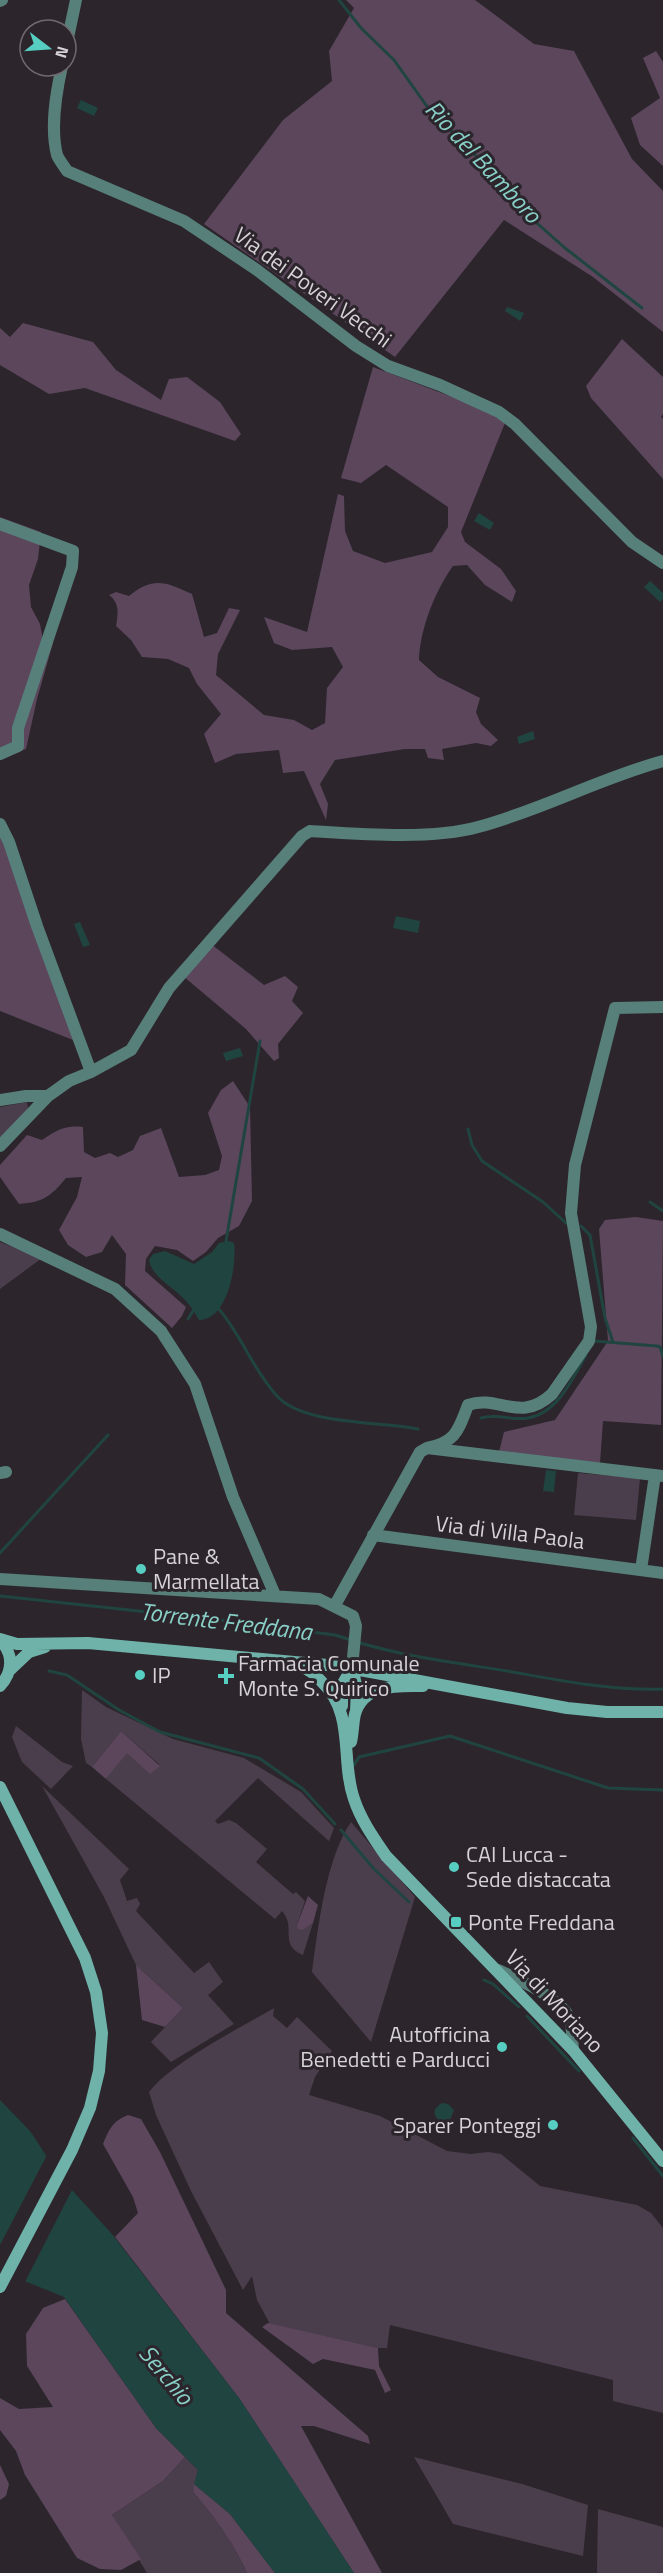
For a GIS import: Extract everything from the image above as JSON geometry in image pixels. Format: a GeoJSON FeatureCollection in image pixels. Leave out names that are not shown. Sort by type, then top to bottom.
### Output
{"type":"FeatureCollection","features":[{"type":"Feature","properties":{"kind":"main road"},"geometry":{"type":"LineString","coordinates":[[0,1639],[17,1644],[88,1643],[276,1660],[352,1662],[567,1708],[607,1712],[663,1712]]}},
{"type":"Feature","properties":{"kind":"main road"},"geometry":{"type":"LineString","coordinates":[[0,1639],[10,1656],[10,1670]]}},
{"type":"Feature","properties":{"kind":"main road"},"geometry":{"type":"LineString","coordinates":[[0,1686],[10,1670],[29,1653],[52,1644]]}},
{"type":"Feature","properties":{"kind":"main road","name":"Via di Moriano"},"geometry":{"type":"LineString","coordinates":[[276,1660],[308,1669],[329,1689],[344,1717],[351,1786],[365,1826],[386,1856],[573,2050],[663,2161]]}},
{"type":"Feature","properties":{"kind":"main road"},"geometry":{"type":"LineString","coordinates":[[344,1717],[340,1692],[352,1662]]}},
{"type":"Feature","properties":{"kind":"main road","name":"Via di Moriano"},"geometry":{"type":"LineString","coordinates":[[348,1752],[356,1711],[357,1689],[352,1662]]}},
{"type":"Feature","properties":{"kind":"main road"},"geometry":{"type":"LineString","coordinates":[[356,1711],[365,1699],[384,1686],[458,1686]]}},
{"type":"Feature","properties":{"kind":"main road"},"geometry":{"type":"LineString","coordinates":[[0,1787],[86,1958],[96,1992],[102,2033],[99,2071],[90,2108],[72,2150],[0,2288]]}},
{"type":"Feature","properties":{"kind":"street"},"geometry":{"type":"LineString","coordinates":[[71,18],[75,0]]}},
{"type":"Feature","properties":{"kind":"street","name":"Via dei Poveri Vecchi"},"geometry":{"type":"LineString","coordinates":[[60,78],[55,122],[57,155],[67,171],[184,221],[260,273],[356,346],[388,366],[440,385],[499,412],[515,424],[632,542],[663,563]]}},
{"type":"Feature","properties":{"kind":"street"},"geometry":{"type":"LineString","coordinates":[[0,525],[73,551],[72,567],[18,728],[18,746],[0,754]]}},
{"type":"Feature","properties":{"kind":"street"},"geometry":{"type":"LineString","coordinates":[[0,1146],[48,1096],[69,1081],[131,1050],[169,988],[302,836],[310,831],[446,833],[479,827],[635,768],[663,761]]}},
{"type":"Feature","properties":{"kind":"street"},"geometry":{"type":"LineString","coordinates":[[0,824],[9,842],[37,926],[91,1072]]}},
{"type":"Feature","properties":{"kind":"street"},"geometry":{"type":"LineString","coordinates":[[335,1605],[420,1452],[445,1444],[453,1438],[468,1405],[476,1402],[519,1409],[544,1401],[552,1394],[589,1341],[591,1327],[571,1213],[576,1165],[615,1008],[663,1006]]}},
{"type":"Feature","properties":{"kind":"street"},"geometry":{"type":"LineString","coordinates":[[0,1100],[26,1095],[48,1096]]}},
{"type":"Feature","properties":{"kind":"street"},"geometry":{"type":"LineString","coordinates":[[0,1234],[115,1289],[161,1331],[195,1384],[233,1497],[275,1595]]}},
{"type":"Feature","properties":{"kind":"street"},"geometry":{"type":"LineString","coordinates":[[427,1448],[659,1476],[641,1570]]}},
{"type":"Feature","properties":{"kind":"street","name":"Via di Villa Paola"},"geometry":{"type":"LineString","coordinates":[[373,1535],[663,1573]]}},
{"type":"Feature","properties":{"kind":"street","name":"Via di Moriano"},"geometry":{"type":"LineString","coordinates":[[0,1579],[319,1599],[353,1616],[356,1626],[352,1662]]}},
{"type":"Feature","properties":{"kind":"street"},"geometry":{"type":"LineString","coordinates":[[496,1969],[530,1986],[569,2017],[573,2050]]}},
{"type":"Feature","properties":{"kind":"shaded area"},"geometry":{"type":"Polygon","coordinates":[[[346,0],[475,0],[534,44],[574,51],[632,159],[663,191],[663,332],[593,277],[504,220],[395,357],[204,224],[283,120],[332,81],[329,51],[354,8],[346,0]]]}},
{"type":"Feature","properties":{"kind":"shaded area"},"geometry":{"type":"Polygon","coordinates":[[[656,51],[663,62],[663,166],[640,145],[631,118],[660,98],[643,58],[656,51]]]}},
{"type":"Feature","properties":{"kind":"shaded area"},"geometry":{"type":"Polygon","coordinates":[[[23,323],[93,342],[116,370],[161,400],[169,379],[187,377],[220,402],[241,434],[235,441],[85,388],[49,394],[0,365],[0,328],[10,337],[23,323]]]}},
{"type":"Feature","properties":{"kind":"shaded area"},"geometry":{"type":"Polygon","coordinates":[[[622,339],[663,377],[663,414],[661,417],[663,419],[663,479],[591,398],[586,386],[622,339]]]}},
{"type":"Feature","properties":{"kind":"shaded area"},"geometry":{"type":"Polygon","coordinates":[[[373,367],[484,409],[505,423],[461,532],[465,542],[501,569],[516,591],[512,602],[485,585],[467,565],[453,566],[440,587],[425,623],[420,648],[419,660],[438,677],[480,698],[476,712],[481,724],[498,740],[491,746],[476,743],[442,749],[444,760],[428,758],[425,749],[405,749],[335,760],[320,784],[328,804],[326,820],[304,771],[283,773],[279,750],[236,754],[215,763],[204,734],[221,714],[197,684],[189,668],[168,659],[142,657],[131,640],[116,626],[117,605],[109,595],[116,592],[129,596],[153,583],[167,584],[183,590],[192,594],[204,637],[217,633],[229,608],[240,610],[218,654],[216,675],[264,715],[294,720],[312,730],[325,723],[327,688],[343,667],[332,647],[292,650],[274,643],[264,617],[307,632],[338,494],[344,496],[345,531],[353,551],[385,563],[432,552],[448,527],[448,507],[386,465],[361,483],[341,478],[373,367]]]}},
{"type":"Feature","properties":{"kind":"shaded area"},"geometry":{"type":"Polygon","coordinates":[[[0,517],[41,532],[38,559],[29,585],[31,607],[40,624],[43,640],[53,643],[26,749],[0,760],[0,517]]]}},
{"type":"Feature","properties":{"kind":"shaded area"},"geometry":{"type":"Polygon","coordinates":[[[0,822],[78,1042],[0,1011],[0,822]]]}},
{"type":"Feature","properties":{"kind":"shaded area"},"geometry":{"type":"Polygon","coordinates":[[[211,944],[264,985],[285,976],[298,987],[292,1001],[303,1013],[278,1044],[279,1058],[274,1061],[246,1029],[183,976],[211,944]]]}},
{"type":"Feature","properties":{"kind":"shaded area"},"geometry":{"type":"Polygon","coordinates":[[[233,1081],[250,1107],[252,1201],[239,1226],[218,1238],[206,1252],[193,1261],[177,1250],[155,1246],[146,1259],[145,1271],[186,1307],[172,1328],[125,1285],[126,1254],[112,1235],[102,1252],[86,1257],[68,1245],[59,1230],[77,1197],[82,1177],[66,1178],[46,1197],[35,1202],[19,1204],[0,1177],[0,1165],[27,1135],[42,1140],[61,1129],[83,1127],[84,1152],[95,1158],[110,1153],[118,1157],[133,1150],[140,1136],[161,1128],[179,1177],[205,1175],[219,1170],[222,1156],[208,1113],[221,1090],[233,1081]]]}},
{"type":"Feature","properties":{"kind":"shaded area"},"geometry":{"type":"Polygon","coordinates":[[[27,1102],[28,1108],[0,1144],[0,1107],[27,1102]]]}},
{"type":"Feature","properties":{"kind":"shaded area"},"geometry":{"type":"Polygon","coordinates":[[[636,1217],[663,1221],[661,1425],[603,1421],[600,1463],[499,1452],[504,1432],[555,1420],[608,1341],[599,1229],[605,1220],[636,1217]]]}},
{"type":"Feature","properties":{"kind":"shaded area"},"geometry":{"type":"Polygon","coordinates":[[[0,1242],[42,1258],[0,1289],[0,1242]]]}},
{"type":"Feature","properties":{"kind":"shaded area"},"geometry":{"type":"Polygon","coordinates":[[[578,1473],[640,1478],[636,1520],[574,1515],[578,1473]]]}},
{"type":"Feature","properties":{"kind":"shaded area"},"geometry":{"type":"Polygon","coordinates":[[[82,1690],[106,1707],[173,1739],[244,1758],[301,1792],[334,1828],[329,1841],[258,1778],[215,1821],[218,1824],[229,1820],[236,1823],[267,1849],[256,1862],[293,1894],[296,1892],[305,1901],[297,1925],[303,1930],[313,1923],[303,1955],[291,1946],[288,1924],[282,1911],[275,1919],[106,1779],[127,1752],[160,1765],[121,1731],[92,1767],[86,1763],[81,1739],[82,1690]]]}},
{"type":"Feature","properties":{"kind":"shaded area"},"geometry":{"type":"Polygon","coordinates":[[[16,1726],[62,1762],[73,1766],[51,1789],[22,1762],[12,1737],[16,1726]]]}},
{"type":"Feature","properties":{"kind":"shaded area"},"geometry":{"type":"Polygon","coordinates":[[[121,1731],[160,1766],[150,1774],[127,1753],[106,1779],[92,1767],[121,1731]]]}},
{"type":"Feature","properties":{"kind":"shaded area"},"geometry":{"type":"Polygon","coordinates":[[[42,1786],[129,1869],[120,1880],[127,1901],[137,1898],[140,1904],[136,1911],[194,1973],[209,1962],[223,1982],[208,1995],[234,2024],[171,2062],[151,2042],[183,2008],[136,1965],[104,1897],[42,1786]]]}},
{"type":"Feature","properties":{"kind":"shaded area"},"geometry":{"type":"Polygon","coordinates":[[[351,1822],[415,1897],[371,2042],[312,1972],[320,1915],[329,1874],[342,1837],[351,1822]]]}},
{"type":"Feature","properties":{"kind":"shaded area"},"geometry":{"type":"Polygon","coordinates":[[[308,1896],[318,1905],[313,1923],[303,1930],[298,1929],[297,1925],[308,1896]]]}},
{"type":"Feature","properties":{"kind":"shaded area"},"geometry":{"type":"Polygon","coordinates":[[[136,1965],[183,2008],[165,2027],[142,2020],[136,1965]]]}},
{"type":"Feature","properties":{"kind":"shaded area"},"geometry":{"type":"Polygon","coordinates":[[[274,2008],[273,2016],[287,2028],[297,2017],[332,2051],[315,2077],[309,2095],[380,2116],[447,2151],[501,2154],[540,2186],[637,2205],[651,2213],[663,2228],[663,2413],[613,2401],[613,2380],[390,2325],[387,2348],[378,2348],[270,2324],[257,2300],[252,2276],[243,2290],[191,2191],[156,2115],[149,2092],[173,2069],[274,2008]]]}},
{"type":"Feature","properties":{"kind":"shaded area"},"geometry":{"type":"Polygon","coordinates":[[[128,2115],[141,2119],[160,2152],[226,2290],[226,2313],[368,2436],[370,2444],[314,2426],[301,2426],[382,2573],[354,2573],[239,2398],[115,2237],[138,2213],[133,2197],[103,2144],[112,2126],[128,2115]]]}},
{"type":"Feature","properties":{"kind":"shaded area"},"geometry":{"type":"Polygon","coordinates":[[[65,2299],[156,2428],[185,2457],[163,2481],[112,2515],[141,2559],[121,2570],[100,2569],[77,2558],[25,2475],[16,2451],[0,2430],[0,2398],[19,2409],[53,2407],[27,2366],[26,2334],[43,2308],[65,2299]]]}},
{"type":"Feature","properties":{"kind":"shaded area"},"geometry":{"type":"Polygon","coordinates":[[[268,2323],[378,2348],[379,2366],[391,2390],[385,2393],[375,2370],[323,2359],[313,2364],[262,2327],[268,2323]]]}},
{"type":"Feature","properties":{"kind":"shaded area"},"geometry":{"type":"Polygon","coordinates":[[[185,2457],[198,2470],[193,2492],[223,2531],[247,2573],[147,2573],[112,2515],[163,2481],[185,2457]]]}},
{"type":"Feature","properties":{"kind":"shaded area"},"geometry":{"type":"Polygon","coordinates":[[[414,2457],[522,2484],[588,2505],[583,2556],[453,2524],[414,2457]]]}},
{"type":"Feature","properties":{"kind":"shaded area"},"geometry":{"type":"Polygon","coordinates":[[[0,2465],[9,2484],[6,2496],[0,2500],[0,2465]]]}},
{"type":"Feature","properties":{"kind":"shaded area"},"geometry":{"type":"Polygon","coordinates":[[[194,2484],[230,2514],[275,2573],[247,2573],[223,2531],[193,2492],[194,2484]]]}},
{"type":"Feature","properties":{"kind":"shaded area"},"geometry":{"type":"Polygon","coordinates":[[[598,2509],[663,2527],[663,2573],[597,2573],[598,2509]]]}},
{"type":"Feature","properties":{"kind":"water"},"geometry":{"type":"Polygon","coordinates":[[[81,100],[98,108],[94,116],[77,108],[81,100]]]}},
{"type":"Feature","properties":{"kind":"water"},"geometry":{"type":"Polygon","coordinates":[[[507,307],[524,313],[520,321],[505,311],[507,307]]]}},
{"type":"Feature","properties":{"kind":"water"},"geometry":{"type":"Polygon","coordinates":[[[479,513],[494,523],[490,530],[474,521],[479,513]]]}},
{"type":"Feature","properties":{"kind":"water"},"geometry":{"type":"Polygon","coordinates":[[[650,581],[663,593],[663,599],[660,602],[644,587],[650,581]]]}},
{"type":"Feature","properties":{"kind":"water"},"geometry":{"type":"Polygon","coordinates":[[[533,731],[535,739],[519,744],[517,737],[533,731]]]}},
{"type":"Feature","properties":{"kind":"water"},"geometry":{"type":"Polygon","coordinates":[[[396,916],[420,921],[418,933],[393,928],[396,916]]]}},
{"type":"Feature","properties":{"kind":"water"},"geometry":{"type":"Polygon","coordinates":[[[80,922],[90,945],[83,947],[74,924],[80,922]]]}},
{"type":"Feature","properties":{"kind":"water"},"geometry":{"type":"Polygon","coordinates":[[[240,1048],[243,1056],[226,1061],[223,1053],[240,1048]]]}},
{"type":"Feature","properties":{"kind":"water"},"geometry":{"type":"Polygon","coordinates":[[[229,1241],[234,1243],[235,1253],[232,1277],[224,1301],[209,1318],[199,1320],[187,1302],[159,1277],[151,1267],[149,1260],[153,1254],[165,1251],[194,1264],[212,1252],[219,1243],[229,1241]]]}},
{"type":"Feature","properties":{"kind":"water"},"geometry":{"type":"Polygon","coordinates":[[[546,1470],[556,1471],[554,1492],[543,1491],[546,1470]]]}},
{"type":"Feature","properties":{"kind":"water","name":"Serchio"},"geometry":{"type":"Polygon","coordinates":[[[0,2100],[30,2131],[61,2178],[111,2233],[239,2398],[354,2573],[275,2573],[230,2514],[194,2484],[198,2470],[156,2428],[64,2297],[0,2271],[0,2100]]]}},
{"type":"Feature","properties":{"kind":"water"},"geometry":{"type":"Polygon","coordinates":[[[442,2103],[448,2104],[454,2110],[447,2127],[435,2115],[435,2109],[442,2103]]]}},
{"type":"Feature","properties":{"kind":"pier"},"geometry":{"type":"Polygon","coordinates":[[[48,2153],[73,2188],[24,2284],[0,2274],[0,2245],[48,2153]]]}},
{"type":"Feature","properties":{"kind":"waterway","name":"Rio del Bamboro"},"geometry":{"type":"LineString","coordinates":[[339,0],[361,28],[394,60],[426,105],[479,159],[521,209],[565,248],[642,308]]}},
{"type":"Feature","properties":{"kind":"waterway"},"geometry":{"type":"LineString","coordinates":[[226,1241],[260,1041]]}},
{"type":"Feature","properties":{"kind":"waterway"},"geometry":{"type":"LineString","coordinates":[[468,1129],[472,1145],[482,1161],[543,1202],[566,1223]]}},
{"type":"Feature","properties":{"kind":"waterway"},"geometry":{"type":"LineString","coordinates":[[650,1202],[663,1211]]}},
{"type":"Feature","properties":{"kind":"waterway"},"geometry":{"type":"LineString","coordinates":[[581,1226],[590,1235],[605,1318],[613,1342]]}},
{"type":"Feature","properties":{"kind":"waterway"},"geometry":{"type":"LineString","coordinates":[[218,1308],[234,1329],[269,1386],[289,1405],[323,1417],[418,1429]]}},
{"type":"Feature","properties":{"kind":"waterway"},"geometry":{"type":"LineString","coordinates":[[188,1319],[193,1311]]}},
{"type":"Feature","properties":{"kind":"waterway"},"geometry":{"type":"LineString","coordinates":[[594,1341],[657,1346],[660,1347],[663,1356]]}},
{"type":"Feature","properties":{"kind":"waterway"},"geometry":{"type":"LineString","coordinates":[[481,1418],[494,1416],[516,1419],[539,1415],[556,1402],[570,1384],[586,1355]]}},
{"type":"Feature","properties":{"kind":"waterway"},"geometry":{"type":"LineString","coordinates":[[0,1553],[108,1435]]}},
{"type":"Feature","properties":{"kind":"waterway","name":"Torrente Freddana"},"geometry":{"type":"LineString","coordinates":[[0,1596],[212,1619],[335,1635],[351,1640]]}},
{"type":"Feature","properties":{"kind":"waterway","name":"Torrente Freddana"},"geometry":{"type":"LineString","coordinates":[[357,1642],[413,1656],[604,1687],[663,1689]]}},
{"type":"Feature","properties":{"kind":"waterway"},"geometry":{"type":"LineString","coordinates":[[49,1671],[67,1675],[119,1710],[160,1732],[259,1758],[303,1789],[335,1824]]}},
{"type":"Feature","properties":{"kind":"waterway"},"geometry":{"type":"LineString","coordinates":[[354,1765],[359,1757],[450,1736],[608,1788],[663,1790]]}},
{"type":"Feature","properties":{"kind":"waterway"},"geometry":{"type":"LineString","coordinates":[[341,1830],[374,1869],[409,1902]]}},
{"type":"Feature","properties":{"kind":"waterway"},"geometry":{"type":"LineString","coordinates":[[484,1980],[493,1984],[519,2007]]}},
{"type":"Feature","properties":{"kind":"waterway"},"geometry":{"type":"LineString","coordinates":[[527,2016],[579,2071]]}},
{"type":"Feature","properties":{"kind":"waterway"},"geometry":{"type":"LineString","coordinates":[[633,2138],[663,2176]]}},
{"type":"Feature","properties":{"kind":"place","name":"Pane & Marmellata"},"geometry":{"type":"Point","coordinates":[141,1569]}},
{"type":"Feature","properties":{"kind":"place","name":"IP"},"geometry":{"type":"Point","coordinates":[140,1675]}},
{"type":"Feature","properties":{"kind":"place","name":"Farmacia Comunale Monte S. Quirico"},"geometry":{"type":"Point","coordinates":[226,1676]}},
{"type":"Feature","properties":{"kind":"place","name":"CAI Lucca - Sede distaccata"},"geometry":{"type":"Point","coordinates":[454,1867]}},
{"type":"Feature","properties":{"kind":"place","name":"Ponte Freddana"},"geometry":{"type":"Point","coordinates":[456,1922]}},
{"type":"Feature","properties":{"kind":"place","name":"Autofficina Benedetti e Parducci"},"geometry":{"type":"Point","coordinates":[502,2047]}},
{"type":"Feature","properties":{"kind":"place","name":"Sparer Ponteggi"},"geometry":{"type":"Point","coordinates":[553,2125]}}]}
